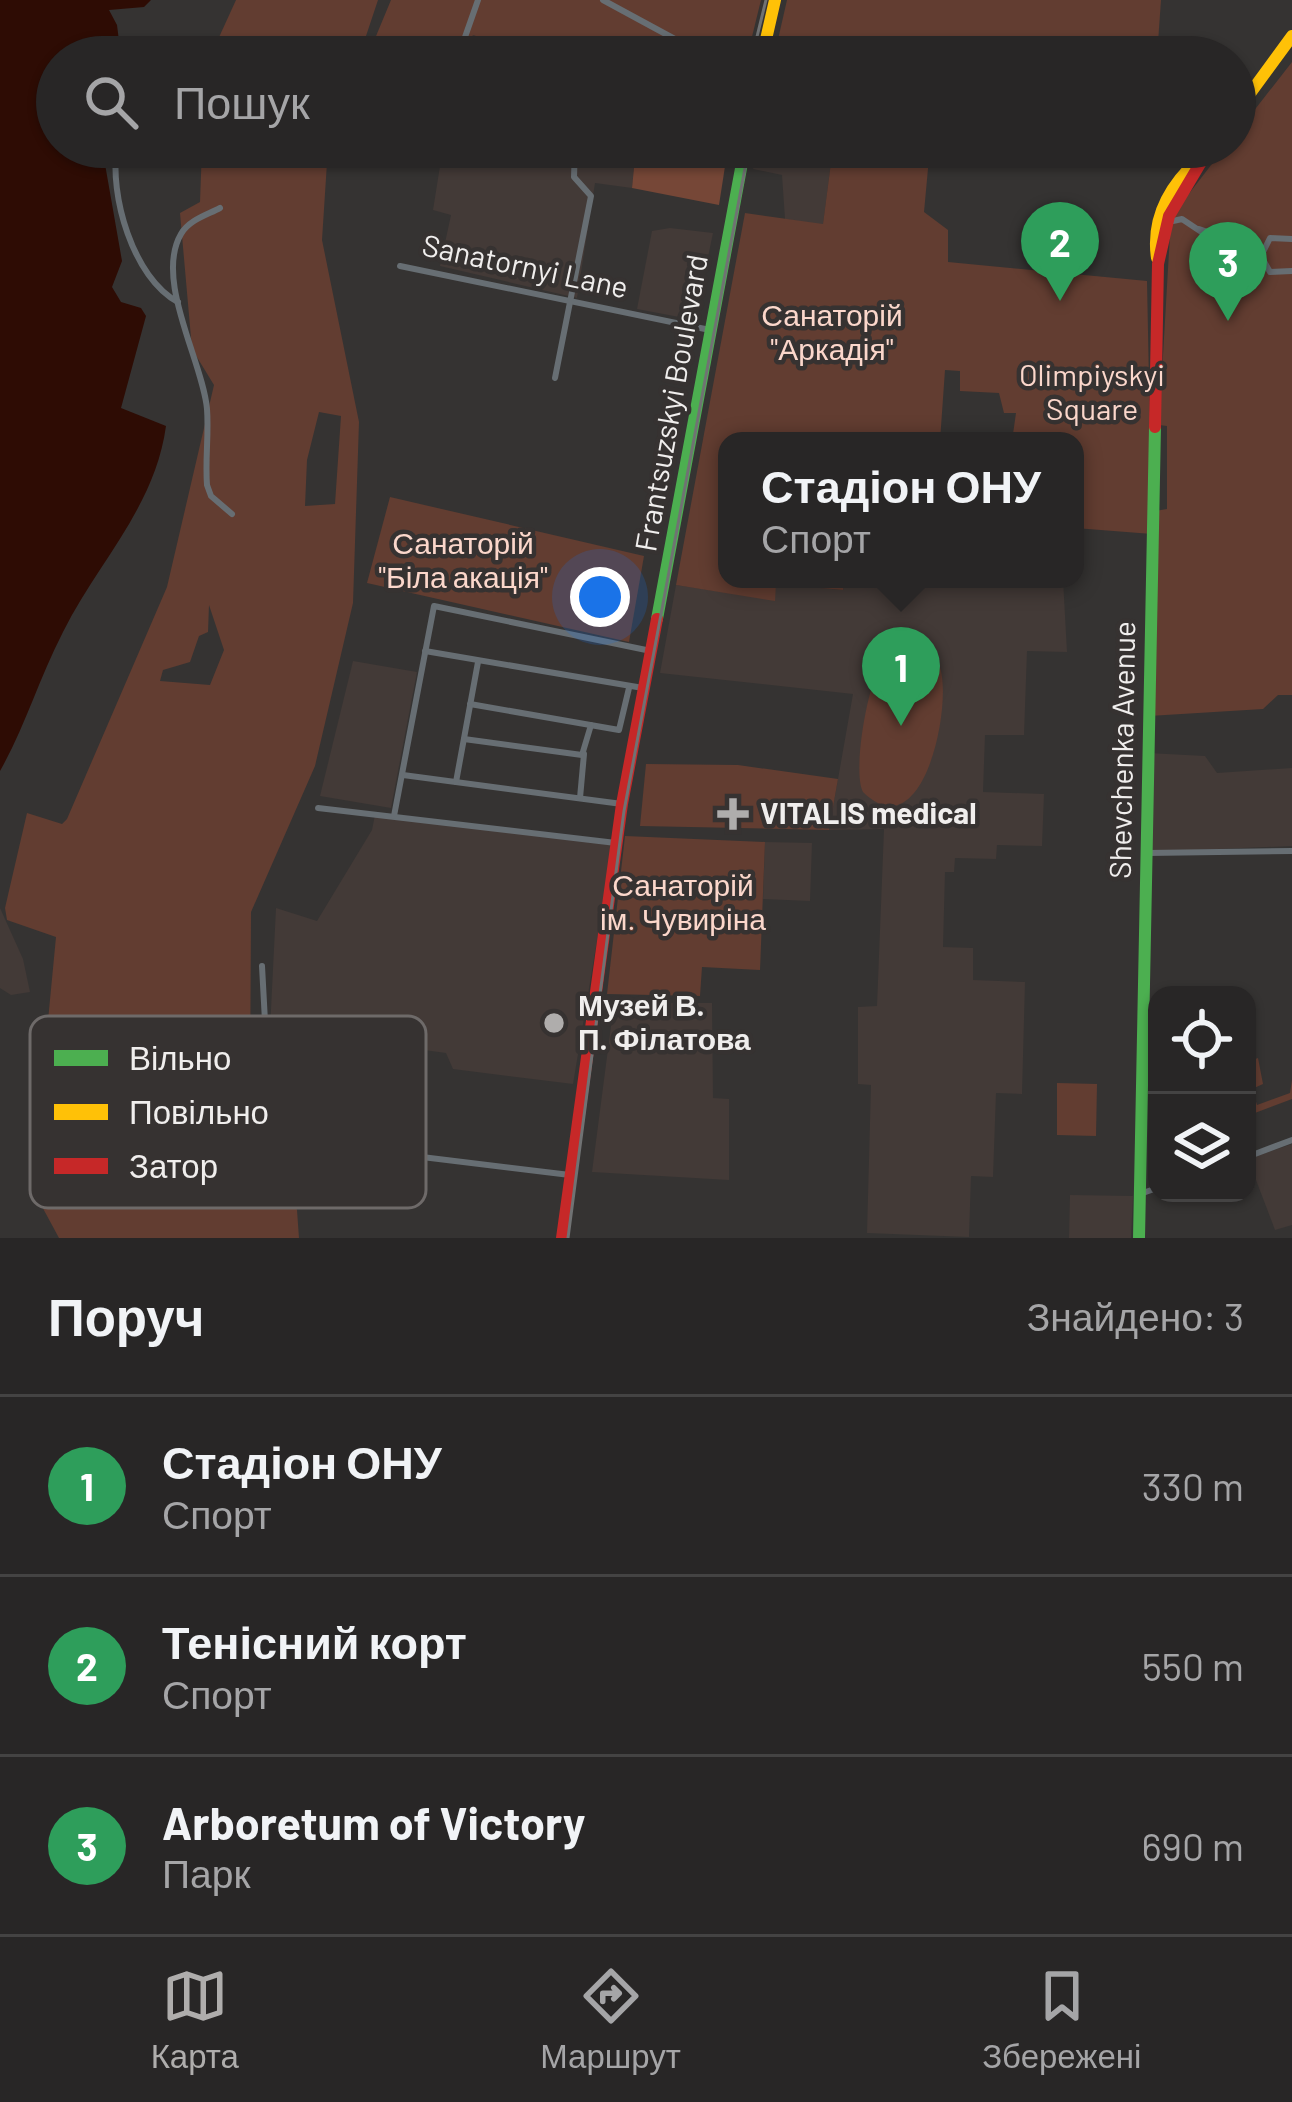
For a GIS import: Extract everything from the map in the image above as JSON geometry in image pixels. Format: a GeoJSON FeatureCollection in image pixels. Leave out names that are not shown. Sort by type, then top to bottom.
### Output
{"type":"FeatureCollection","features":[{"type":"Feature","properties":{"kind":"main road"},"geometry":{"type":"LineString","coordinates":[[767,36],[775,0]]}},
{"type":"Feature","properties":{"kind":"main road"},"geometry":{"type":"LineString","coordinates":[[1256,87],[1290,43]]}},
{"type":"Feature","properties":{"kind":"main road","name":"Frantsuzskyi Boulevard"},"geometry":{"type":"LineString","coordinates":[[562,1238],[637,687],[651,651],[741,168]]}},
{"type":"Feature","properties":{"kind":"main road","name":"Shevchenka Avenue"},"geometry":{"type":"LineString","coordinates":[[1138,1238],[1158,264],[1169,216],[1197,168]]}},
{"type":"Feature","properties":{"kind":"street"},"geometry":{"type":"LineString","coordinates":[[465,36],[478,0]]}},
{"type":"Feature","properties":{"kind":"street"},"geometry":{"type":"LineString","coordinates":[[603,0],[669,36]]}},
{"type":"Feature","properties":{"kind":"street"},"geometry":{"type":"LineString","coordinates":[[119,168],[130,247],[156,284],[178,302]]}},
{"type":"Feature","properties":{"kind":"street"},"geometry":{"type":"LineString","coordinates":[[555,378],[591,196],[577,181],[576,168]]}},
{"type":"Feature","properties":{"kind":"street"},"geometry":{"type":"LineString","coordinates":[[220,208],[190,223],[178,238],[178,302],[207,409],[207,484],[211,496],[232,514]]}},
{"type":"Feature","properties":{"kind":"street"},"geometry":{"type":"LineString","coordinates":[[1175,222],[1182,219],[1195,228],[1261,250]]}},
{"type":"Feature","properties":{"kind":"street"},"geometry":{"type":"LineString","coordinates":[[1261,250],[1275,236],[1292,239]]}},
{"type":"Feature","properties":{"kind":"street"},"geometry":{"type":"LineString","coordinates":[[1261,250],[1270,272],[1292,271]]}},
{"type":"Feature","properties":{"kind":"street","name":"Sanatornyi Lane"},"geometry":{"type":"LineString","coordinates":[[400,266],[710,330]]}},
{"type":"Feature","properties":{"kind":"street"},"geometry":{"type":"LineString","coordinates":[[394,816],[434,606],[651,651]]}},
{"type":"Feature","properties":{"kind":"street"},"geometry":{"type":"LineString","coordinates":[[425,651],[637,687],[619,730],[470,704]]}},
{"type":"Feature","properties":{"kind":"street"},"geometry":{"type":"LineString","coordinates":[[456,782],[478,662]]}},
{"type":"Feature","properties":{"kind":"street"},"geometry":{"type":"LineString","coordinates":[[580,798],[591,725]]}},
{"type":"Feature","properties":{"kind":"street"},"geometry":{"type":"LineString","coordinates":[[464,740],[584,754]]}},
{"type":"Feature","properties":{"kind":"street"},"geometry":{"type":"LineString","coordinates":[[403,775],[622,804]]}},
{"type":"Feature","properties":{"kind":"street"},"geometry":{"type":"LineString","coordinates":[[318,808],[616,843]]}},
{"type":"Feature","properties":{"kind":"street"},"geometry":{"type":"LineString","coordinates":[[1144,853],[1292,851]]}},
{"type":"Feature","properties":{"kind":"street"},"geometry":{"type":"LineString","coordinates":[[262,966],[265,1016]]}},
{"type":"Feature","properties":{"kind":"street"},"geometry":{"type":"LineString","coordinates":[[1256,1154],[1292,1140]]}},
{"type":"Feature","properties":{"kind":"street"},"geometry":{"type":"LineString","coordinates":[[426,1157],[570,1175]]}},
{"type":"Feature","properties":{"kind":"street"},"geometry":{"type":"LineString","coordinates":[[1140,1194],[1148,1191]]}},
{"type":"Feature","properties":{"kind":"shaded area"},"geometry":{"type":"Polygon","coordinates":[[[0,0],[151,0],[144,7],[109,10],[118,36],[36,36],[36,168],[106,168],[122,261],[112,287],[121,302],[141,308],[146,316],[121,408],[166,426],[160,455],[138,508],[63,632],[0,771],[0,0]]]}},
{"type":"Feature","properties":{"kind":"shaded area"},"geometry":{"type":"Polygon","coordinates":[[[440,168],[634,168],[632,188],[595,183],[577,298],[440,266],[451,215],[433,210],[440,168]]]}},
{"type":"Feature","properties":{"kind":"shaded area"},"geometry":{"type":"Polygon","coordinates":[[[634,168],[725,168],[719,205],[632,188],[634,168]]]}},
{"type":"Feature","properties":{"kind":"shaded area"},"geometry":{"type":"Polygon","coordinates":[[[830,168],[823,225],[785,219],[782,175],[753,169],[830,168]]]}},
{"type":"Feature","properties":{"kind":"shaded area"},"geometry":{"type":"Polygon","coordinates":[[[652,231],[713,233],[695,320],[637,309],[652,231]]]}},
{"type":"Feature","properties":{"kind":"shaded area"},"geometry":{"type":"Polygon","coordinates":[[[676,585],[775,600],[775,588],[1063,588],[1067,652],[1027,651],[1024,735],[985,735],[983,792],[1044,794],[1042,846],[997,845],[996,859],[955,858],[954,872],[945,872],[943,947],[973,948],[973,980],[1025,982],[1022,1094],[996,1093],[993,1177],[971,1176],[969,1237],[867,1233],[871,1085],[858,1084],[858,1007],[877,1006],[884,829],[829,830],[853,694],[660,673],[676,585]]]}},
{"type":"Feature","properties":{"kind":"shaded area"},"geometry":{"type":"Polygon","coordinates":[[[353,661],[417,672],[391,808],[320,796],[353,661]]]}},
{"type":"Feature","properties":{"kind":"shaded area"},"geometry":{"type":"Polygon","coordinates":[[[1148,753],[1205,756],[1217,773],[1292,768],[1292,846],[1145,852],[1148,753]]]}},
{"type":"Feature","properties":{"kind":"shaded area"},"geometry":{"type":"Polygon","coordinates":[[[375,815],[613,845],[573,1084],[453,1069],[446,1053],[426,1050],[426,1016],[271,1016],[276,908],[317,921],[372,830],[375,815]]]}},
{"type":"Feature","properties":{"kind":"shaded area"},"geometry":{"type":"Polygon","coordinates":[[[765,842],[812,843],[810,901],[763,899],[765,842]]]}},
{"type":"Feature","properties":{"kind":"shaded area"},"geometry":{"type":"Polygon","coordinates":[[[0,908],[23,959],[30,992],[11,995],[0,988],[0,908]]]}},
{"type":"Feature","properties":{"kind":"shaded area"},"geometry":{"type":"Polygon","coordinates":[[[614,1003],[712,1003],[713,1098],[729,1099],[729,1180],[592,1172],[614,1003]]]}},
{"type":"Feature","properties":{"kind":"shaded area"},"geometry":{"type":"Polygon","coordinates":[[[1292,1144],[1292,1225],[1275,1230],[1256,1180],[1256,1156],[1292,1144]]]}},
{"type":"Feature","properties":{"kind":"shaded area"},"geometry":{"type":"Polygon","coordinates":[[[1070,1195],[1133,1196],[1131,1238],[1069,1238],[1070,1195]]]}},
{"type":"Feature","properties":{"kind":"green space"},"geometry":{"type":"Polygon","coordinates":[[[236,0],[378,0],[366,36],[220,36],[236,0]]]}},
{"type":"Feature","properties":{"kind":"green space"},"geometry":{"type":"Polygon","coordinates":[[[391,0],[761,0],[752,36],[376,36],[391,0]]]}},
{"type":"Feature","properties":{"kind":"green space"},"geometry":{"type":"Polygon","coordinates":[[[787,0],[1161,0],[1158,36],[779,36],[787,0]]]}},
{"type":"Feature","properties":{"kind":"green space"},"geometry":{"type":"Polygon","coordinates":[[[1292,62],[1292,695],[1278,695],[1263,709],[1149,716],[1155,511],[1167,509],[1167,426],[1159,425],[1171,217],[1209,168],[1256,168],[1256,108],[1292,62]]]}},
{"type":"Feature","properties":{"kind":"green space"},"geometry":{"type":"Polygon","coordinates":[[[201,168],[327,168],[322,240],[359,422],[353,603],[315,766],[251,912],[250,1016],[48,1016],[56,937],[7,920],[5,908],[27,813],[62,824],[67,819],[167,587],[214,385],[192,349],[180,213],[200,202],[201,168]],[[319,412],[307,460],[305,506],[335,504],[341,416],[319,412]],[[209,605],[208,632],[199,636],[190,662],[163,670],[160,681],[210,685],[224,650],[209,605]]]}},
{"type":"Feature","properties":{"kind":"green space","name":"Санаторій \"Аркадія\""},"geometry":{"type":"Polygon","coordinates":[[[830,168],[928,168],[924,212],[948,230],[948,262],[1147,281],[1152,534],[1084,529],[1084,432],[1013,432],[1016,413],[1004,413],[999,393],[960,391],[960,371],[945,370],[941,432],[718,432],[718,588],[776,588],[775,601],[676,585],[745,213],[823,224],[830,168]]]}},
{"type":"Feature","properties":{"kind":"green space","name":"Санаторій \"Біла акація\""},"geometry":{"type":"Polygon","coordinates":[[[390,497],[644,556],[629,642],[367,583],[390,497]]]}},
{"type":"Feature","properties":{"kind":"green space"},"geometry":{"type":"Polygon","coordinates":[[[917,650],[939,665],[943,682],[938,736],[918,787],[903,803],[885,805],[863,792],[860,781],[867,706],[886,659],[917,650]]]}},
{"type":"Feature","properties":{"kind":"green space"},"geometry":{"type":"Polygon","coordinates":[[[646,764],[738,765],[838,779],[829,830],[640,826],[646,764]]]}},
{"type":"Feature","properties":{"kind":"green space","name":"Санаторій ім. Чувиріна"},"geometry":{"type":"Polygon","coordinates":[[[625,836],[765,842],[760,970],[702,967],[700,996],[607,994],[625,836]]]}},
{"type":"Feature","properties":{"kind":"green space"},"geometry":{"type":"Polygon","coordinates":[[[1256,1059],[1263,1084],[1256,1087],[1256,1059]]]}},
{"type":"Feature","properties":{"kind":"green space"},"geometry":{"type":"Polygon","coordinates":[[[1292,1080],[1292,1099],[1256,1113],[1256,1102],[1290,1093],[1292,1080]]]}},
{"type":"Feature","properties":{"kind":"green space"},"geometry":{"type":"Polygon","coordinates":[[[1057,1083],[1097,1084],[1096,1136],[1057,1135],[1057,1083]]]}},
{"type":"Feature","properties":{"kind":"green space"},"geometry":{"type":"Polygon","coordinates":[[[43,1208],[296,1208],[299,1238],[59,1238],[43,1208]]]}},
{"type":"Feature","properties":{"kind":"tram line"},"geometry":{"type":"LineString","coordinates":[[757,36],[766,0]]}},
{"type":"Feature","properties":{"kind":"tram line"},"geometry":{"type":"LineString","coordinates":[[568,1238],[624,811],[745,168]]}},
{"type":"Feature","properties":{"kind":"traffic: fast"},"geometry":{"type":"LineString","coordinates":[[657,619],[741,168]]}},
{"type":"Feature","properties":{"kind":"traffic: fast"},"geometry":{"type":"LineString","coordinates":[[1139,1238],[1155,427]]}},
{"type":"Feature","properties":{"kind":"traffic: slow"},"geometry":{"type":"LineString","coordinates":[[767,36],[775,0]]}},
{"type":"Feature","properties":{"kind":"traffic: slow"},"geometry":{"type":"LineString","coordinates":[[1256,85],[1292,36]]}},
{"type":"Feature","properties":{"kind":"traffic: slow"},"geometry":{"type":"LineString","coordinates":[[1157,258],[1160,215],[1190,168]]}},
{"type":"Feature","properties":{"kind":"traffic: jam"},"geometry":{"type":"LineString","coordinates":[[1155,427],[1158,264],[1169,216],[1198,168]]}},
{"type":"Feature","properties":{"kind":"traffic: jam"},"geometry":{"type":"LineString","coordinates":[[562,1238],[622,804],[657,619]]}},
{"type":"Feature","properties":{"kind":"place","name":"Тенісний корт"},"geometry":{"type":"Point","coordinates":[1060,301]}},
{"type":"Feature","properties":{"kind":"place","name":"Arboretum of Victory"},"geometry":{"type":"Point","coordinates":[1228,321]}},
{"type":"Feature","properties":{"kind":"place","name":"Стадіон ОНУ"},"geometry":{"type":"Point","coordinates":[901,726]}},
{"type":"Feature","properties":{"kind":"place","name":"VITALIS medical"},"geometry":{"type":"Point","coordinates":[733,814]}},
{"type":"Feature","properties":{"kind":"place","name":"Музей В. П. Філатова"},"geometry":{"type":"Point","coordinates":[554,1023]}},
{"type":"Feature","properties":{"kind":"park label","name":"Olimpiyskyi Square"},"geometry":{"type":"Point","coordinates":[1092,393]}}]}
